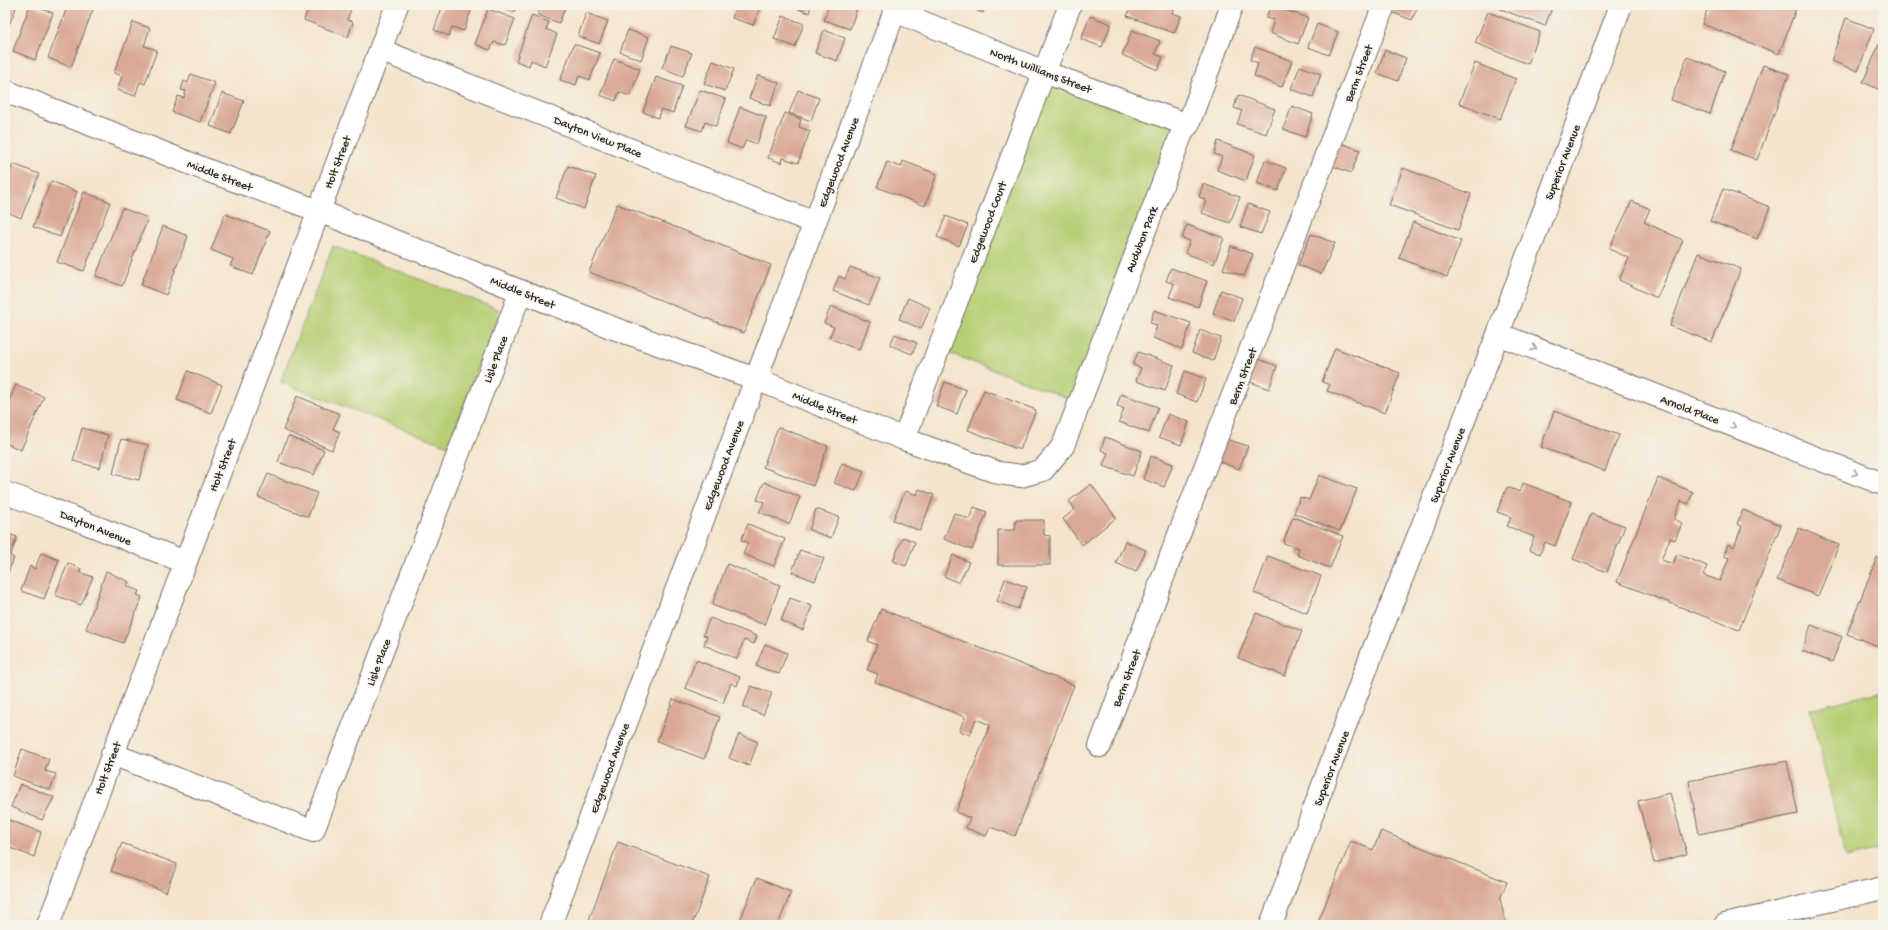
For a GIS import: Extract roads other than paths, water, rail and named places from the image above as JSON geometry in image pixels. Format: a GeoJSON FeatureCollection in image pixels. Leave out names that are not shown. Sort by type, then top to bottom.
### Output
{"type":"FeatureCollection","features":[{"type":"Feature","properties":{"kind":"street","name":"Holt Street"},"geometry":{"type":"LineString","coordinates":[[48,925],[397,5]]}},
{"type":"Feature","properties":{"kind":"street","name":"Edgewood Court"},"geometry":{"type":"LineString","coordinates":[[904,439],[1070,5]]}},
{"type":"Feature","properties":{"kind":"street","name":"Audubon Park"},"geometry":{"type":"LineString","coordinates":[[1043,470],[1063,446],[1180,137],[1183,130],[1188,126],[1232,5]]}},
{"type":"Feature","properties":{"kind":"street","name":"Berm Street"},"geometry":{"type":"LineString","coordinates":[[1100,746],[1178,537],[1384,5]]}},
{"type":"Feature","properties":{"kind":"street","name":"Superior Avenue"},"geometry":{"type":"LineString","coordinates":[[1271,925],[1371,656],[1498,334],[1621,5]]}},
{"type":"Feature","properties":{"kind":"street","name":"North Williams Street"},"geometry":{"type":"LineString","coordinates":[[896,8],[1044,72],[1188,126]]}},
{"type":"Feature","properties":{"kind":"street","name":"Edgewood Avenue"},"geometry":{"type":"LineString","coordinates":[[550,925],[896,8]]}},
{"type":"Feature","properties":{"kind":"street","name":"Dayton View Place"},"geometry":{"type":"LineString","coordinates":[[380,50],[815,223]]}},
{"type":"Feature","properties":{"kind":"street","name":"Middle Street"},"geometry":{"type":"LineString","coordinates":[[5,91],[217,174],[318,211],[613,328],[756,379],[904,439],[999,473],[1021,476],[1043,470]]}},
{"type":"Feature","properties":{"kind":"street","name":"Lisle Place"},"geometry":{"type":"LineString","coordinates":[[112,754],[313,831],[521,291]]}},
{"type":"Feature","properties":{"kind":"street","name":"Arnold Place"},"geometry":{"type":"LineString","coordinates":[[1498,334],[1883,484]]}},
{"type":"Feature","properties":{"kind":"street","name":"Dayton Avenue"},"geometry":{"type":"LineString","coordinates":[[5,493],[48,508],[185,562]]}},
{"type":"Feature","properties":{"kind":"street"},"geometry":{"type":"LineString","coordinates":[[1725,925],[1883,888]]}}]}
